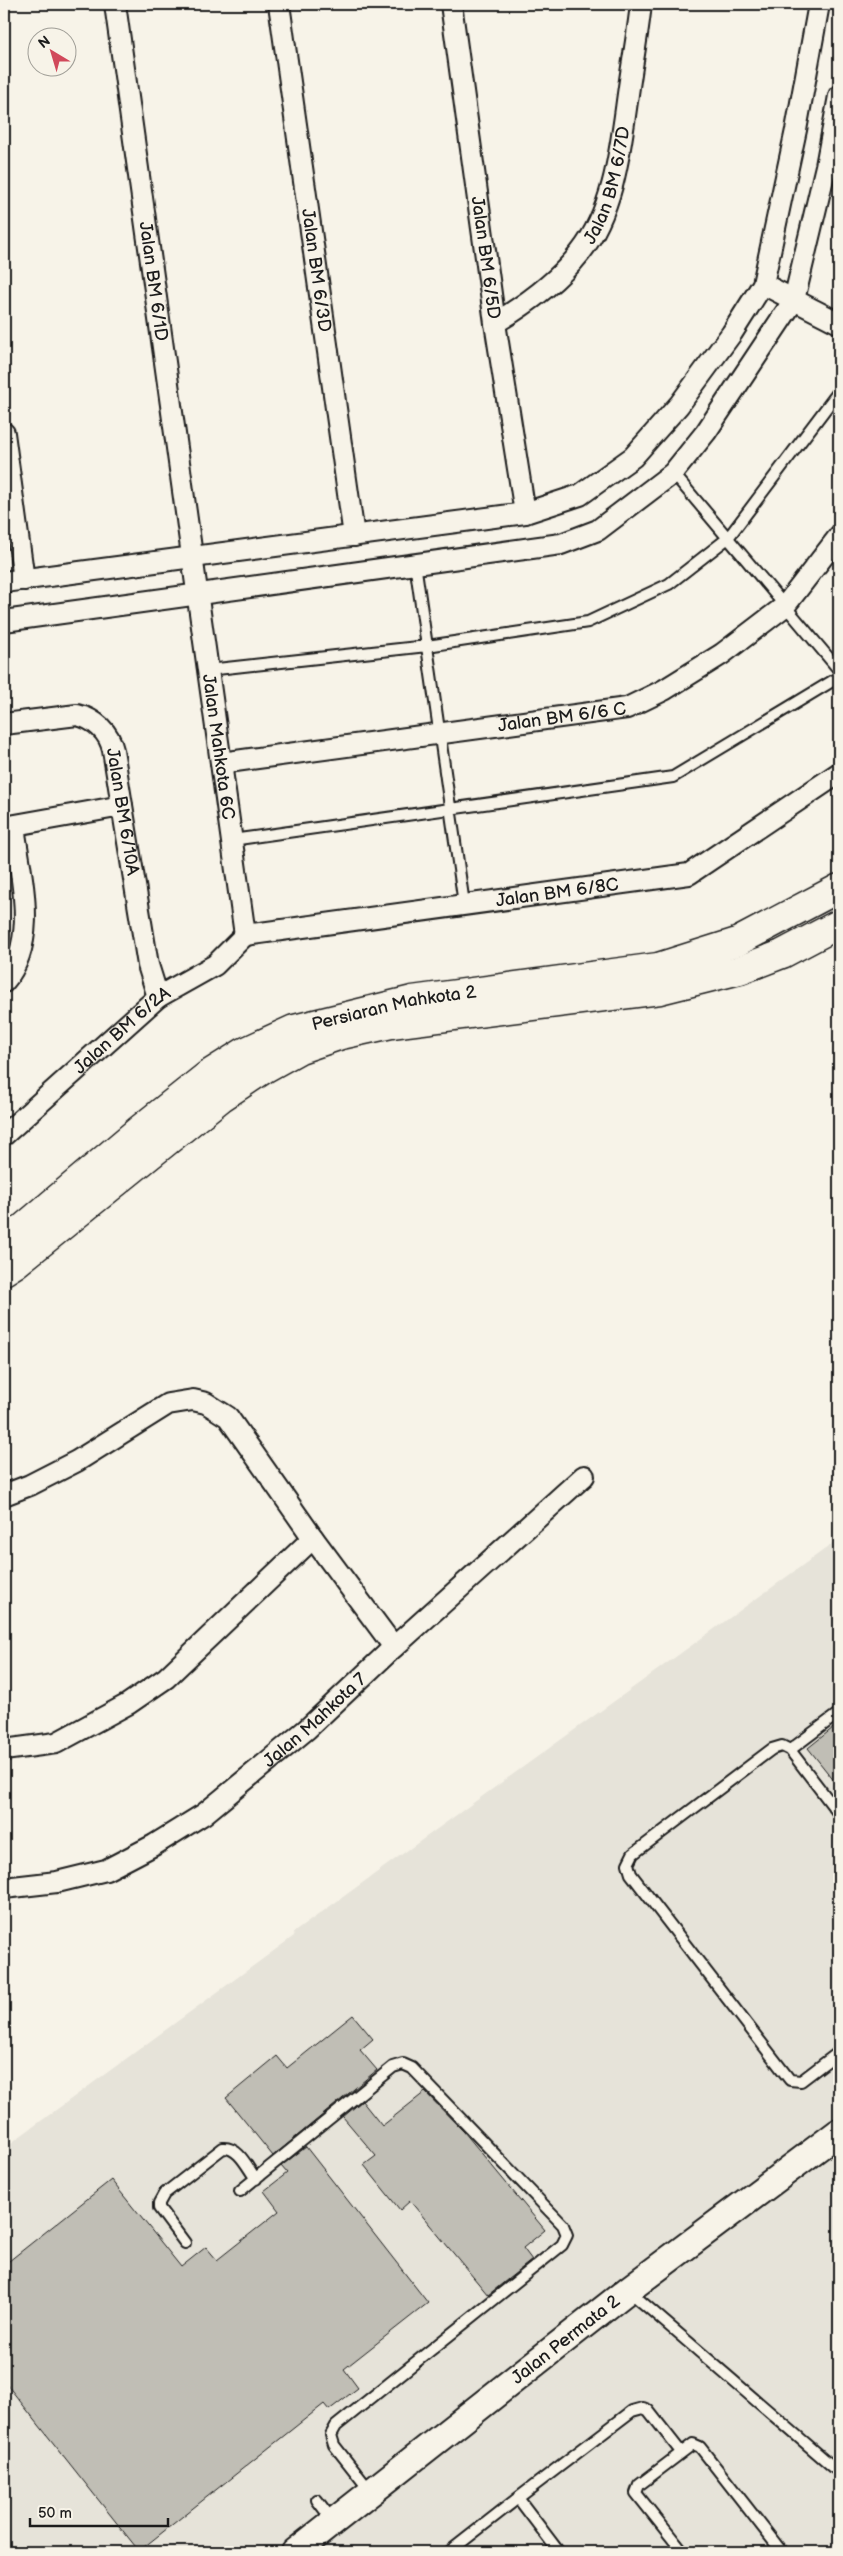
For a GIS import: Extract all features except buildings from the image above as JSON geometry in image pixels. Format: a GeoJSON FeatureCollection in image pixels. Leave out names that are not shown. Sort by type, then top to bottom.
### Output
{"type":"FeatureCollection","features":[{"type":"Feature","properties":{"kind":"main road","name":"Persiaran Mahkota 2"},"geometry":{"type":"LineString","coordinates":[[4,1270],[222,1097],[264,1069],[300,1049],[341,1036],[390,1024],[659,979],[737,942],[839,888]]}},
{"type":"Feature","properties":{"kind":"main road","name":"Persiaran Mahkota 2"},"geometry":{"type":"LineString","coordinates":[[4,1244],[209,1074],[244,1052],[294,1029],[412,1000],[659,979],[740,970],[782,954],[839,924]]}},
{"type":"Feature","properties":{"kind":"street","name":"Jalan BM 6/1D"},"geometry":{"type":"LineString","coordinates":[[115,4],[192,558]]}},
{"type":"Feature","properties":{"kind":"street","name":"Jalan BM 6/3D"},"geometry":{"type":"LineString","coordinates":[[279,4],[354,536]]}},
{"type":"Feature","properties":{"kind":"street","name":"Jalan BM 6/5D"},"geometry":{"type":"LineString","coordinates":[[451,4],[495,323],[525,512]]}},
{"type":"Feature","properties":{"kind":"street","name":"Jalan BM 6/7D"},"geometry":{"type":"LineString","coordinates":[[495,323],[557,280],[581,252],[600,220],[614,177],[641,4]]}},
{"type":"Feature","properties":{"kind":"street"},"geometry":{"type":"LineString","coordinates":[[4,582],[525,512],[580,495],[633,457],[679,405],[732,333],[763,284],[796,130],[818,4]]}},
{"type":"Feature","properties":{"kind":"street"},"geometry":{"type":"LineString","coordinates":[[4,621],[561,544],[598,530],[673,474],[706,432],[794,300],[826,166],[839,96]]}},
{"type":"Feature","properties":{"kind":"street"},"geometry":{"type":"LineString","coordinates":[[763,284],[839,323]]}},
{"type":"Feature","properties":{"kind":"street"},"geometry":{"type":"LineString","coordinates":[[4,433],[11,544],[24,580]]}},
{"type":"Feature","properties":{"kind":"street","name":"Jalan BM 6/6 C"},"geometry":{"type":"LineString","coordinates":[[221,763],[628,708],[664,690],[722,654],[785,606],[839,536]]}},
{"type":"Feature","properties":{"kind":"street","name":"Jalan Mahkota 6C"},"geometry":{"type":"LineString","coordinates":[[192,558],[246,935]]}},
{"type":"Feature","properties":{"kind":"street","name":"Jalan BM 6/10A"},"geometry":{"type":"LineString","coordinates":[[4,724],[77,715],[89,718],[101,727],[112,744],[148,965],[158,997]]}},
{"type":"Feature","properties":{"kind":"street","name":"Jalan BM 6/8C"},"geometry":{"type":"LineString","coordinates":[[246,935],[689,874],[839,773]]}},
{"type":"Feature","properties":{"kind":"street"},"geometry":{"type":"LineString","coordinates":[[4,982],[20,956],[26,930],[9,826],[122,806]]}},
{"type":"Feature","properties":{"kind":"street","name":"Jalan BM 6/2A"},"geometry":{"type":"LineString","coordinates":[[4,1135],[158,997],[214,965],[246,935]]}},
{"type":"Feature","properties":{"kind":"street"},"geometry":{"type":"LineString","coordinates":[[4,1495],[30,1485],[77,1461],[168,1404],[193,1400],[206,1403],[228,1417],[312,1538],[394,1647]]}},
{"type":"Feature","properties":{"kind":"street","name":"Jalan Mahkota 7"},"geometry":{"type":"LineString","coordinates":[[4,1888],[57,1882],[106,1870],[154,1845],[204,1814],[307,1729],[394,1647],[584,1476]]}},
{"type":"Feature","properties":{"kind":"street"},"geometry":{"type":"LineString","coordinates":[[4,1750],[56,1743],[128,1704],[166,1678],[312,1538]]}},
{"type":"Feature","properties":{"kind":"street","name":"Jalan Permata 2"},"geometry":{"type":"LineString","coordinates":[[295,2552],[628,2290],[839,2132]]}},
{"type":"Feature","properties":{"kind":"lane"},"geometry":{"type":"LineString","coordinates":[[208,670],[427,646],[588,622],[670,584],[728,538],[839,391]]}},
{"type":"Feature","properties":{"kind":"lane"},"geometry":{"type":"LineString","coordinates":[[673,474],[839,670]]}},
{"type":"Feature","properties":{"kind":"lane"},"geometry":{"type":"LineString","coordinates":[[415,563],[464,904]]}},
{"type":"Feature","properties":{"kind":"lane"},"geometry":{"type":"LineString","coordinates":[[232,840],[673,777],[839,677]]}},
{"type":"Feature","properties":{"kind":"lane"},"geometry":{"type":"LineString","coordinates":[[790,1750],[839,1713]]}},
{"type":"Feature","properties":{"kind":"lane"},"geometry":{"type":"LineString","coordinates":[[839,1814],[790,1750],[782,1746],[772,1749],[633,1854],[628,1864],[631,1874],[790,2080],[800,2082],[839,2052]]}},
{"type":"Feature","properties":{"kind":"lane"},"geometry":{"type":"LineString","coordinates":[[240,2191],[393,2067],[403,2064],[412,2068],[563,2224],[567,2235],[562,2244],[336,2426],[332,2435],[334,2445],[372,2492]]}},
{"type":"Feature","properties":{"kind":"lane"},"geometry":{"type":"LineString","coordinates":[[185,2243],[159,2208],[160,2198],[164,2194],[223,2148],[234,2150],[256,2179]]}},
{"type":"Feature","properties":{"kind":"lane"},"geometry":{"type":"LineString","coordinates":[[628,2290],[839,2472]]}},
{"type":"Feature","properties":{"kind":"lane"},"geometry":{"type":"LineString","coordinates":[[449,2552],[632,2411],[643,2408],[648,2410],[681,2452]]}},
{"type":"Feature","properties":{"kind":"lane"},"geometry":{"type":"LineString","coordinates":[[683,2552],[636,2493],[639,2485],[693,2444],[700,2447],[782,2552]]}},
{"type":"Feature","properties":{"kind":"lane"},"geometry":{"type":"LineString","coordinates":[[518,2498],[558,2552]]}},
{"type":"Feature","properties":{"kind":"lane"},"geometry":{"type":"LineString","coordinates":[[317,2500],[334,2522]]}},
{"type":"Feature","properties":{"kind":"shaded area"},"geometry":{"type":"Polygon","coordinates":[[[839,1539],[839,2552],[4,2552],[4,2148],[294,1936],[293,1933],[839,1539]]]}}]}
